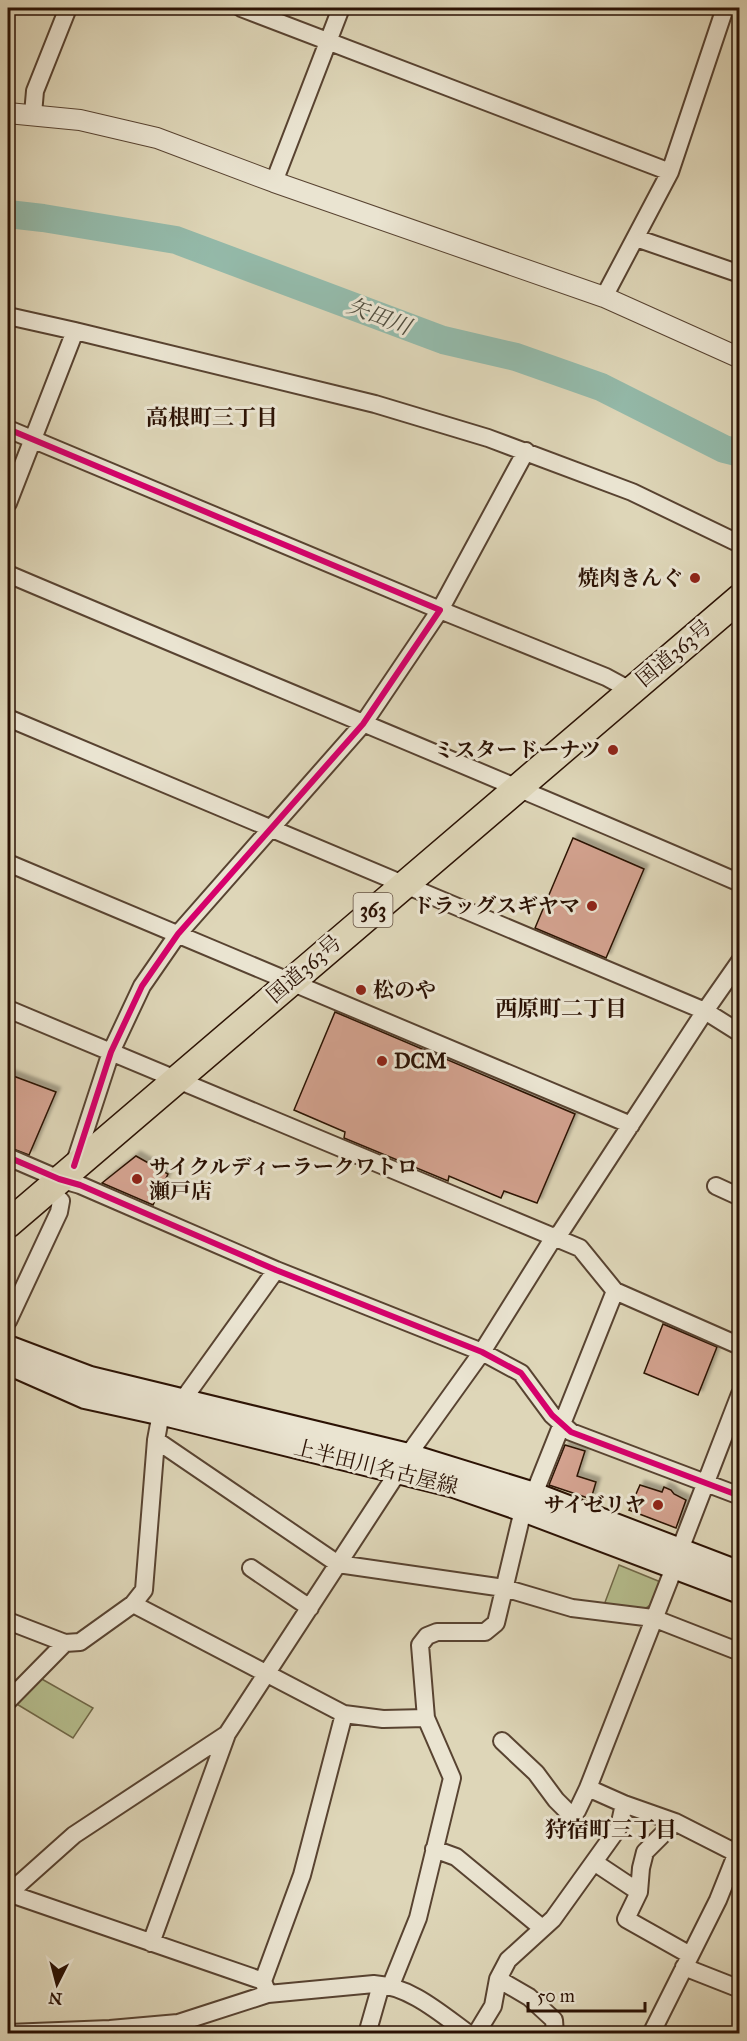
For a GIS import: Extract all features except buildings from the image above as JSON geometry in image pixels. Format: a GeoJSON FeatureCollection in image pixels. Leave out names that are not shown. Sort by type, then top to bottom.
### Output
{"type":"FeatureCollection","features":[{"type":"Feature","properties":{"kind":"highway","name":"国道363号"},"geometry":{"type":"LineString","coordinates":[[8,1224],[288,982],[740,598]]}},
{"type":"Feature","properties":{"kind":"main road","name":"上半田川名古屋線"},"geometry":{"type":"LineString","coordinates":[[8,1347],[90,1378],[182,1401],[528,1502],[676,1560],[740,1592]]}},
{"type":"Feature","properties":{"kind":"main road","name":"上半田川名古屋線"},"geometry":{"type":"LineString","coordinates":[[8,1363],[85,1397],[403,1464]]}},
{"type":"Feature","properties":{"kind":"main road","name":"上半田川名古屋線"},"geometry":{"type":"LineString","coordinates":[[676,1560],[740,1573]]}},
{"type":"Feature","properties":{"kind":"street"},"geometry":{"type":"LineString","coordinates":[[33,114],[35,91],[68,8]]}},
{"type":"Feature","properties":{"kind":"street"},"geometry":{"type":"LineString","coordinates":[[242,8],[670,172]]}},
{"type":"Feature","properties":{"kind":"street"},"geometry":{"type":"LineString","coordinates":[[274,182],[341,8]]}},
{"type":"Feature","properties":{"kind":"street"},"geometry":{"type":"LineString","coordinates":[[604,297],[670,172],[725,8]]}},
{"type":"Feature","properties":{"kind":"street"},"geometry":{"type":"LineString","coordinates":[[8,113],[81,120],[157,138],[274,182],[604,297],[740,358]]}},
{"type":"Feature","properties":{"kind":"street"},"geometry":{"type":"LineString","coordinates":[[636,238],[740,274]]}},
{"type":"Feature","properties":{"kind":"street"},"geometry":{"type":"LineString","coordinates":[[8,316],[375,404],[526,451],[632,492],[740,544]]}},
{"type":"Feature","properties":{"kind":"street"},"geometry":{"type":"LineString","coordinates":[[8,503],[75,331]]}},
{"type":"Feature","properties":{"kind":"street"},"geometry":{"type":"LineString","coordinates":[[8,429],[606,677],[630,690]]}},
{"type":"Feature","properties":{"kind":"street"},"geometry":{"type":"LineString","coordinates":[[8,1321],[59,1212],[62,1201],[60,1178],[111,1052],[142,986],[178,934],[363,724],[440,610],[526,451]]}},
{"type":"Feature","properties":{"kind":"street"},"geometry":{"type":"LineString","coordinates":[[8,574],[518,787],[740,883]]}},
{"type":"Feature","properties":{"kind":"street"},"geometry":{"type":"LineString","coordinates":[[8,718],[705,1011],[740,1033]]}},
{"type":"Feature","properties":{"kind":"street"},"geometry":{"type":"LineString","coordinates":[[8,863],[631,1125]]}},
{"type":"Feature","properties":{"kind":"street"},"geometry":{"type":"LineString","coordinates":[[152,1943],[227,1734],[403,1464],[482,1352],[554,1237],[560,1233],[740,961]]}},
{"type":"Feature","properties":{"kind":"street"},"geometry":{"type":"LineString","coordinates":[[8,1009],[580,1248],[615,1291],[740,1346]]}},
{"type":"Feature","properties":{"kind":"street"},"geometry":{"type":"LineString","coordinates":[[8,1157],[80,1185],[276,1270],[482,1352],[521,1373],[561,1425],[571,1432],[740,1496]]}},
{"type":"Feature","properties":{"kind":"street"},"geometry":{"type":"LineString","coordinates":[[716,1186],[740,1197]]}},
{"type":"Feature","properties":{"kind":"street"},"geometry":{"type":"LineString","coordinates":[[182,1401],[276,1270]]}},
{"type":"Feature","properties":{"kind":"street"},"geometry":{"type":"LineString","coordinates":[[367,2034],[386,1985],[418,1918],[452,1778],[426,1718],[420,1645],[427,1636],[436,1632],[485,1632],[496,1623],[528,1502],[615,1291]]}},
{"type":"Feature","properties":{"kind":"street"},"geometry":{"type":"LineString","coordinates":[[502,1741],[536,1773],[570,1815],[578,1810],[740,1394]]}},
{"type":"Feature","properties":{"kind":"street"},"geometry":{"type":"LineString","coordinates":[[8,1620],[65,1643],[80,1642],[133,1604],[144,1590],[156,1440],[161,1413]]}},
{"type":"Feature","properties":{"kind":"street"},"geometry":{"type":"LineString","coordinates":[[156,1440],[338,1564],[504,1588],[572,1608],[653,1618],[740,1652]]}},
{"type":"Feature","properties":{"kind":"street"},"geometry":{"type":"LineString","coordinates":[[251,1568],[310,1608]]}},
{"type":"Feature","properties":{"kind":"street"},"geometry":{"type":"LineString","coordinates":[[133,1604],[344,1714],[382,1719],[426,1718]]}},
{"type":"Feature","properties":{"kind":"street"},"geometry":{"type":"LineString","coordinates":[[8,1701],[65,1643]]}},
{"type":"Feature","properties":{"kind":"street"},"geometry":{"type":"LineString","coordinates":[[266,1988],[302,1875],[344,1714]]}},
{"type":"Feature","properties":{"kind":"street"},"geometry":{"type":"LineString","coordinates":[[227,1734],[74,1834],[8,1893],[152,1943],[266,1988]]}},
{"type":"Feature","properties":{"kind":"street"},"geometry":{"type":"LineString","coordinates":[[588,1788],[675,1822],[739,1851],[718,1900],[651,2034]]}},
{"type":"Feature","properties":{"kind":"street"},"geometry":{"type":"LineString","coordinates":[[476,2034],[493,2006],[498,1979],[508,1960],[553,1919],[619,1827],[624,1804]]}},
{"type":"Feature","properties":{"kind":"street"},"geometry":{"type":"LineString","coordinates":[[675,1822],[645,1852],[640,1868],[639,1892],[626,1919],[687,1961],[740,1989]]}},
{"type":"Feature","properties":{"kind":"street"},"geometry":{"type":"LineString","coordinates":[[434,1849],[456,1857],[542,1928]]}},
{"type":"Feature","properties":{"kind":"street"},"geometry":{"type":"LineString","coordinates":[[594,1862],[639,1892]]}},
{"type":"Feature","properties":{"kind":"street"},"geometry":{"type":"LineString","coordinates":[[498,1979],[529,1997],[554,2020],[555,2034]]}},
{"type":"Feature","properties":{"kind":"street"},"geometry":{"type":"LineString","coordinates":[[8,2033],[110,2029],[178,2023],[266,1988],[386,1985],[422,2001],[469,2034]]}},
{"type":"Feature","properties":{"kind":"green space"},"geometry":{"type":"Polygon","coordinates":[[[619,1565],[663,1583],[653,1603],[637,1614],[604,1605],[619,1565]]]}},
{"type":"Feature","properties":{"kind":"green space"},"geometry":{"type":"Polygon","coordinates":[[[40,1678],[93,1708],[73,1738],[15,1703],[40,1678]]]}},
{"type":"Feature","properties":{"kind":"waterway","name":"矢田川"},"geometry":{"type":"LineString","coordinates":[[8,214],[176,240],[443,340],[516,357],[601,387],[724,449],[740,453]]}},
{"type":"Feature","properties":{"kind":"cycle path"},"geometry":{"type":"LineString","coordinates":[[8,429],[440,610],[363,724],[178,934],[142,986],[111,1052],[74,1166]]}},
{"type":"Feature","properties":{"kind":"cycle path"},"geometry":{"type":"LineString","coordinates":[[8,1157],[59,1179],[80,1185],[276,1270],[482,1352],[521,1373],[552,1415],[571,1432],[740,1496]]}},
{"type":"Feature","properties":{"kind":"place","name":"焼肉きんぐ"},"geometry":{"type":"Point","coordinates":[695,578]}},
{"type":"Feature","properties":{"kind":"place","name":"ミスタードーナツ"},"geometry":{"type":"Point","coordinates":[613,750]}},
{"type":"Feature","properties":{"kind":"place","name":"ドラッグスギヤマ"},"geometry":{"type":"Point","coordinates":[592,906]}},
{"type":"Feature","properties":{"kind":"place","name":"松のや"},"geometry":{"type":"Point","coordinates":[361,990]}},
{"type":"Feature","properties":{"kind":"place","name":"DCM"},"geometry":{"type":"Point","coordinates":[382,1061]}},
{"type":"Feature","properties":{"kind":"place","name":"サイクルディーラークワトロ 瀬戸店"},"geometry":{"type":"Point","coordinates":[137,1179]}},
{"type":"Feature","properties":{"kind":"place","name":"サイゼリヤ"},"geometry":{"type":"Point","coordinates":[658,1505]}},
{"type":"Feature","properties":{"kind":"district","name":"高根町三丁目"},"geometry":{"type":"Point","coordinates":[212,417]}},
{"type":"Feature","properties":{"kind":"district","name":"西原町二丁目"},"geometry":{"type":"Point","coordinates":[561,1008]}},
{"type":"Feature","properties":{"kind":"district","name":"狩宿町三丁目"},"geometry":{"type":"Point","coordinates":[611,1829]}}]}
